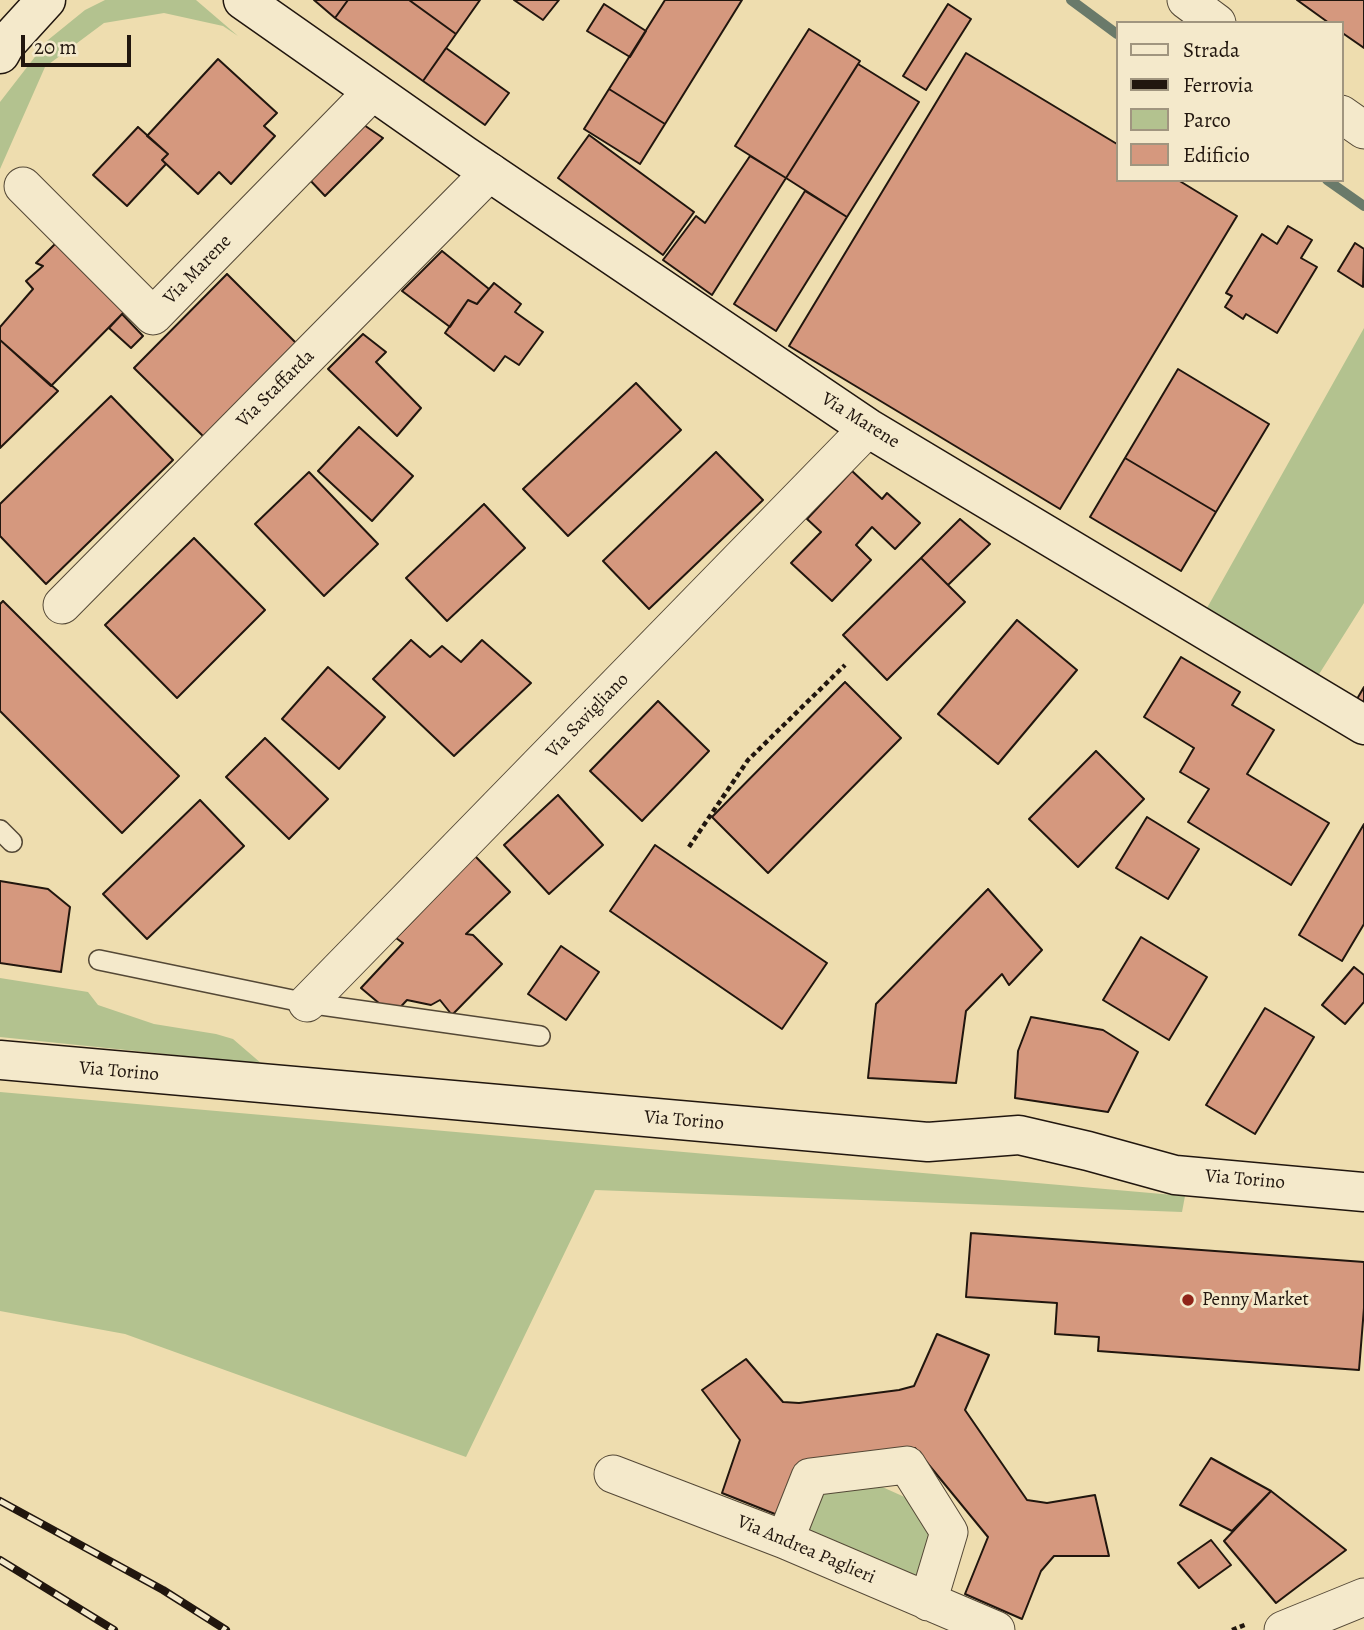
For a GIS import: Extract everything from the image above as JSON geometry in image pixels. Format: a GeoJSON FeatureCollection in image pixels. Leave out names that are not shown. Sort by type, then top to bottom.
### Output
{"type":"FeatureCollection","features":[{"type":"Feature","properties":{"kind":"street"},"geometry":{"type":"LineString","coordinates":[[0,54],[46,0]]}},
{"type":"Feature","properties":{"kind":"street","name":"Via Marene"},"geometry":{"type":"LineString","coordinates":[[243,0],[372,92],[868,428],[1364,725]]}},
{"type":"Feature","properties":{"kind":"street"},"geometry":{"type":"LineString","coordinates":[[1186,0],[1214,21]]}},
{"type":"Feature","properties":{"kind":"street","name":"Via Marene"},"geometry":{"type":"LineString","coordinates":[[23,186],[153,316],[372,92]]}},
{"type":"Feature","properties":{"kind":"street"},"geometry":{"type":"LineString","coordinates":[[1343,115],[1364,130]]}},
{"type":"Feature","properties":{"kind":"street","name":"Via Staffarda"},"geometry":{"type":"LineString","coordinates":[[62,605],[490,172]]}},
{"type":"Feature","properties":{"kind":"street","name":"Via Savigliano"},"geometry":{"type":"LineString","coordinates":[[307,1003],[868,428]]}},
{"type":"Feature","properties":{"kind":"street","name":"Via Torino"},"geometry":{"type":"LineString","coordinates":[[0,1060],[928,1142],[1019,1135],[1175,1175],[1364,1192]]}},
{"type":"Feature","properties":{"kind":"street"},"geometry":{"type":"LineString","coordinates":[[785,1540],[810,1478],[907,1465],[949,1532],[928,1602]]}},
{"type":"Feature","properties":{"kind":"street","name":"Via Andrea Paglieri"},"geometry":{"type":"LineString","coordinates":[[613,1474],[785,1540],[996,1630]]}},
{"type":"Feature","properties":{"kind":"street"},"geometry":{"type":"LineString","coordinates":[[1283,1630],[1364,1597]]}},
{"type":"Feature","properties":{"kind":"lane"},"geometry":{"type":"LineString","coordinates":[[99,960],[307,1003],[540,1036]]}},
{"type":"Feature","properties":{"kind":"path"},"geometry":{"type":"LineString","coordinates":[[689,847],[748,760],[845,665]]}},
{"type":"Feature","properties":{"kind":"green space"},"geometry":{"type":"Polygon","coordinates":[[[105,0],[196,0],[238,36],[223,26],[164,13],[104,23],[45,67],[0,169],[0,102],[48,40],[85,10],[105,0]]]}},
{"type":"Feature","properties":{"kind":"green space"},"geometry":{"type":"Polygon","coordinates":[[[1364,328],[1364,603],[1316,679],[1207,608],[1364,328]]]}},
{"type":"Feature","properties":{"kind":"green space"},"geometry":{"type":"Polygon","coordinates":[[[0,978],[88,992],[98,1005],[154,1024],[233,1039],[262,1064],[0,1037],[0,978]]]}},
{"type":"Feature","properties":{"kind":"green space"},"geometry":{"type":"Polygon","coordinates":[[[0,1092],[1185,1196],[1182,1212],[595,1190],[466,1457],[125,1334],[0,1311],[0,1092]]]}},
{"type":"Feature","properties":{"kind":"green space"},"geometry":{"type":"Polygon","coordinates":[[[869,1481],[909,1499],[930,1536],[917,1578],[801,1528],[819,1491],[869,1481]]]}},
{"type":"Feature","properties":{"kind":"building"},"geometry":{"type":"Polygon","coordinates":[[[314,0],[348,0],[335,18],[314,0]]]}},
{"type":"Feature","properties":{"kind":"building"},"geometry":{"type":"Polygon","coordinates":[[[348,0],[409,0],[456,34],[423,81],[335,18],[348,0]]]}},
{"type":"Feature","properties":{"kind":"building"},"geometry":{"type":"Polygon","coordinates":[[[409,0],[480,0],[456,34],[409,0]]]}},
{"type":"Feature","properties":{"kind":"building"},"geometry":{"type":"Polygon","coordinates":[[[514,0],[559,0],[543,20],[514,0]]]}},
{"type":"Feature","properties":{"kind":"building"},"geometry":{"type":"Polygon","coordinates":[[[665,0],[742,0],[665,124],[609,89],[665,0]]]}},
{"type":"Feature","properties":{"kind":"building"},"geometry":{"type":"Polygon","coordinates":[[[1297,0],[1364,0],[1364,48],[1343,33],[1343,21],[1326,21],[1297,0]]]}},
{"type":"Feature","properties":{"kind":"building"},"geometry":{"type":"Polygon","coordinates":[[[604,4],[646,31],[630,57],[587,31],[604,4]]]}},
{"type":"Feature","properties":{"kind":"building"},"geometry":{"type":"Polygon","coordinates":[[[948,4],[971,19],[926,90],[903,76],[948,4]]]}},
{"type":"Feature","properties":{"kind":"building"},"geometry":{"type":"Polygon","coordinates":[[[809,29],[860,61],[786,178],[735,146],[809,29]]]}},
{"type":"Feature","properties":{"kind":"building"},"geometry":{"type":"Polygon","coordinates":[[[446,48],[509,93],[485,125],[423,81],[446,48]]]}},
{"type":"Feature","properties":{"kind":"building"},"geometry":{"type":"Polygon","coordinates":[[[966,53],[1116,143],[1116,182],[1181,182],[1237,216],[1060,509],[789,346],[966,53]]]}},
{"type":"Feature","properties":{"kind":"building"},"geometry":{"type":"Polygon","coordinates":[[[218,59],[277,113],[264,126],[275,136],[231,184],[219,172],[198,194],[162,160],[168,154],[147,136],[218,59]]]}},
{"type":"Feature","properties":{"kind":"building"},"geometry":{"type":"Polygon","coordinates":[[[858,64],[919,102],[847,217],[786,178],[858,64]]]}},
{"type":"Feature","properties":{"kind":"building"},"geometry":{"type":"Polygon","coordinates":[[[609,89],[665,124],[640,164],[584,129],[609,89]]]}},
{"type":"Feature","properties":{"kind":"building"},"geometry":{"type":"Polygon","coordinates":[[[361,123],[383,138],[325,196],[308,178],[361,123]]]}},
{"type":"Feature","properties":{"kind":"building"},"geometry":{"type":"Polygon","coordinates":[[[138,127],[168,154],[162,160],[166,164],[127,206],[93,175],[138,127]]]}},
{"type":"Feature","properties":{"kind":"building"},"geometry":{"type":"Polygon","coordinates":[[[589,135],[694,212],[663,255],[558,178],[589,135]]]}},
{"type":"Feature","properties":{"kind":"building"},"geometry":{"type":"Polygon","coordinates":[[[750,156],[786,178],[712,295],[663,260],[696,216],[705,223],[750,156]]]}},
{"type":"Feature","properties":{"kind":"building"},"geometry":{"type":"Polygon","coordinates":[[[805,191],[847,217],[776,331],[734,304],[805,191]]]}},
{"type":"Feature","properties":{"kind":"building"},"geometry":{"type":"Polygon","coordinates":[[[1288,226],[1312,240],[1301,258],[1317,267],[1277,333],[1246,314],[1243,319],[1225,307],[1232,296],[1226,293],[1262,234],[1277,244],[1288,226]]]}},
{"type":"Feature","properties":{"kind":"building"},"geometry":{"type":"Polygon","coordinates":[[[64,235],[129,307],[51,386],[0,340],[0,327],[33,289],[26,281],[43,266],[36,263],[64,235]]]}},
{"type":"Feature","properties":{"kind":"building"},"geometry":{"type":"Polygon","coordinates":[[[1355,243],[1364,249],[1363,287],[1338,271],[1355,243]]]}},
{"type":"Feature","properties":{"kind":"building"},"geometry":{"type":"Polygon","coordinates":[[[442,251],[489,289],[477,304],[468,300],[450,327],[402,291],[442,251]]]}},
{"type":"Feature","properties":{"kind":"building"},"geometry":{"type":"Polygon","coordinates":[[[227,274],[302,349],[209,442],[134,368],[227,274]]]}},
{"type":"Feature","properties":{"kind":"building"},"geometry":{"type":"Polygon","coordinates":[[[494,283],[521,304],[515,312],[543,332],[519,365],[505,356],[494,371],[445,333],[468,300],[477,304],[494,283]]]}},
{"type":"Feature","properties":{"kind":"building"},"geometry":{"type":"Polygon","coordinates":[[[122,314],[143,336],[131,348],[109,328],[122,314]]]}},
{"type":"Feature","properties":{"kind":"building"},"geometry":{"type":"Polygon","coordinates":[[[363,334],[386,352],[376,362],[421,408],[397,436],[328,369],[363,334]]]}},
{"type":"Feature","properties":{"kind":"building"},"geometry":{"type":"Polygon","coordinates":[[[0,340],[58,391],[0,448],[0,340]]]}},
{"type":"Feature","properties":{"kind":"building"},"geometry":{"type":"Polygon","coordinates":[[[1178,369],[1269,424],[1216,512],[1125,458],[1178,369]]]}},
{"type":"Feature","properties":{"kind":"building"},"geometry":{"type":"Polygon","coordinates":[[[636,383],[681,430],[568,536],[523,489],[636,383]]]}},
{"type":"Feature","properties":{"kind":"building"},"geometry":{"type":"Polygon","coordinates":[[[111,396],[173,460],[46,584],[0,536],[0,504],[111,396]]]}},
{"type":"Feature","properties":{"kind":"building"},"geometry":{"type":"Polygon","coordinates":[[[359,427],[413,476],[372,521],[318,471],[359,427]]]}},
{"type":"Feature","properties":{"kind":"building"},"geometry":{"type":"Polygon","coordinates":[[[716,452],[763,500],[649,609],[603,561],[716,452]]]}},
{"type":"Feature","properties":{"kind":"building"},"geometry":{"type":"Polygon","coordinates":[[[1125,458],[1216,512],[1181,571],[1090,517],[1125,458]]]}},
{"type":"Feature","properties":{"kind":"building"},"geometry":{"type":"Polygon","coordinates":[[[852,471],[882,499],[887,493],[920,523],[895,549],[872,527],[856,545],[871,560],[832,601],[791,563],[821,532],[807,519],[852,471]]]}},
{"type":"Feature","properties":{"kind":"building"},"geometry":{"type":"Polygon","coordinates":[[[309,472],[378,544],[324,596],[255,524],[309,472]]]}},
{"type":"Feature","properties":{"kind":"building"},"geometry":{"type":"Polygon","coordinates":[[[484,504],[525,548],[447,621],[406,578],[484,504]]]}},
{"type":"Feature","properties":{"kind":"building"},"geometry":{"type":"Polygon","coordinates":[[[960,519],[990,544],[948,585],[921,558],[960,519]]]}},
{"type":"Feature","properties":{"kind":"building"},"geometry":{"type":"Polygon","coordinates":[[[194,538],[265,610],[177,698],[105,625],[194,538]]]}},
{"type":"Feature","properties":{"kind":"building"},"geometry":{"type":"Polygon","coordinates":[[[921,558],[965,602],[887,680],[843,635],[921,558]]]}},
{"type":"Feature","properties":{"kind":"building"},"geometry":{"type":"Polygon","coordinates":[[[3,601],[179,776],[122,833],[0,711],[0,604],[3,601]]]}},
{"type":"Feature","properties":{"kind":"building"},"geometry":{"type":"Polygon","coordinates":[[[1017,620],[1077,670],[998,764],[938,714],[1017,620]]]}},
{"type":"Feature","properties":{"kind":"building"},"geometry":{"type":"Polygon","coordinates":[[[411,640],[430,657],[442,646],[461,662],[482,640],[531,683],[454,756],[373,679],[411,640]]]}},
{"type":"Feature","properties":{"kind":"building"},"geometry":{"type":"Polygon","coordinates":[[[1181,657],[1240,692],[1232,705],[1274,730],[1247,774],[1329,823],[1291,885],[1188,822],[1209,789],[1180,772],[1194,748],[1144,717],[1181,657]]]}},
{"type":"Feature","properties":{"kind":"building"},"geometry":{"type":"Polygon","coordinates":[[[328,667],[385,717],[339,769],[282,719],[328,667]]]}},
{"type":"Feature","properties":{"kind":"building"},"geometry":{"type":"Polygon","coordinates":[[[845,682],[901,738],[768,873],[712,817],[845,682]]]}},
{"type":"Feature","properties":{"kind":"building"},"geometry":{"type":"Polygon","coordinates":[[[1364,687],[1364,703],[1357,699],[1364,687]]]}},
{"type":"Feature","properties":{"kind":"building"},"geometry":{"type":"Polygon","coordinates":[[[658,701],[709,751],[642,821],[590,771],[658,701]]]}},
{"type":"Feature","properties":{"kind":"building"},"geometry":{"type":"Polygon","coordinates":[[[265,738],[328,799],[289,839],[226,777],[265,738]]]}},
{"type":"Feature","properties":{"kind":"building"},"geometry":{"type":"Polygon","coordinates":[[[1096,751],[1144,799],[1078,867],[1029,819],[1096,751]]]}},
{"type":"Feature","properties":{"kind":"building"},"geometry":{"type":"Polygon","coordinates":[[[558,795],[603,845],[549,894],[504,845],[558,795]]]}},
{"type":"Feature","properties":{"kind":"building"},"geometry":{"type":"Polygon","coordinates":[[[200,800],[244,846],[147,939],[103,894],[200,800]]]}},
{"type":"Feature","properties":{"kind":"building"},"geometry":{"type":"Polygon","coordinates":[[[1147,817],[1199,849],[1168,899],[1116,868],[1147,817]]]}},
{"type":"Feature","properties":{"kind":"building"},"geometry":{"type":"Polygon","coordinates":[[[1364,824],[1364,924],[1342,961],[1299,935],[1364,824]]]}},
{"type":"Feature","properties":{"kind":"building"},"geometry":{"type":"Polygon","coordinates":[[[655,845],[827,963],[782,1029],[610,911],[655,845]]]}},
{"type":"Feature","properties":{"kind":"building"},"geometry":{"type":"Polygon","coordinates":[[[475,856],[510,892],[466,934],[473,935],[502,964],[452,1015],[440,1000],[431,1005],[407,1000],[393,1015],[361,988],[403,943],[396,938],[475,856]]]}},
{"type":"Feature","properties":{"kind":"building"},"geometry":{"type":"Polygon","coordinates":[[[0,881],[48,889],[70,907],[61,972],[0,963],[0,881]]]}},
{"type":"Feature","properties":{"kind":"building"},"geometry":{"type":"Polygon","coordinates":[[[988,889],[1042,950],[1009,985],[1002,974],[966,1011],[956,1083],[868,1078],[876,1004],[988,889]]]}},
{"type":"Feature","properties":{"kind":"building"},"geometry":{"type":"Polygon","coordinates":[[[1141,937],[1207,977],[1169,1040],[1103,1000],[1141,937]]]}},
{"type":"Feature","properties":{"kind":"building"},"geometry":{"type":"Polygon","coordinates":[[[561,946],[599,972],[566,1020],[528,994],[561,946]]]}},
{"type":"Feature","properties":{"kind":"building"},"geometry":{"type":"Polygon","coordinates":[[[1354,967],[1364,975],[1364,1002],[1345,1024],[1322,1005],[1354,967]]]}},
{"type":"Feature","properties":{"kind":"building"},"geometry":{"type":"Polygon","coordinates":[[[1265,1008],[1314,1037],[1255,1134],[1206,1105],[1265,1008]]]}},
{"type":"Feature","properties":{"kind":"building"},"geometry":{"type":"Polygon","coordinates":[[[1031,1017],[1103,1030],[1138,1052],[1108,1112],[1015,1098],[1018,1051],[1031,1017]]]}},
{"type":"Feature","properties":{"kind":"building","name":"Penny Market"},"geometry":{"type":"Polygon","coordinates":[[[971,1233],[1364,1262],[1364,1308],[1359,1370],[1098,1351],[1099,1337],[1055,1334],[1057,1303],[966,1297],[971,1233]]]}},
{"type":"Feature","properties":{"kind":"building"},"geometry":{"type":"Polygon","coordinates":[[[937,1334],[989,1355],[965,1410],[1027,1500],[1047,1503],[1095,1495],[1109,1556],[1054,1556],[1041,1571],[1022,1619],[965,1594],[988,1537],[915,1448],[813,1461],[780,1516],[722,1493],[740,1440],[702,1390],[746,1359],[783,1402],[799,1403],[899,1390],[914,1386],[937,1334]]]}},
{"type":"Feature","properties":{"kind":"building"},"geometry":{"type":"Polygon","coordinates":[[[1211,1458],[1271,1491],[1232,1531],[1180,1505],[1211,1458]]]}},
{"type":"Feature","properties":{"kind":"building"},"geometry":{"type":"Polygon","coordinates":[[[1271,1491],[1346,1550],[1276,1603],[1224,1541],[1271,1491]]]}},
{"type":"Feature","properties":{"kind":"building"},"geometry":{"type":"Polygon","coordinates":[[[1211,1540],[1231,1565],[1199,1588],[1178,1563],[1211,1540]]]}},
{"type":"Feature","properties":{"kind":"waterway"},"geometry":{"type":"LineString","coordinates":[[1071,0],[1116,33]]}},
{"type":"Feature","properties":{"kind":"waterway"},"geometry":{"type":"LineString","coordinates":[[1330,182],[1364,206]]}},
{"type":"Feature","properties":{"kind":"railway"},"geometry":{"type":"LineString","coordinates":[[0,1501],[163,1590],[226,1630]]}},
{"type":"Feature","properties":{"kind":"railway"},"geometry":{"type":"LineString","coordinates":[[0,1560],[114,1630]]}},
{"type":"Feature","properties":{"kind":"place","name":"Penny Market"},"geometry":{"type":"Point","coordinates":[1188,1300]}}]}
